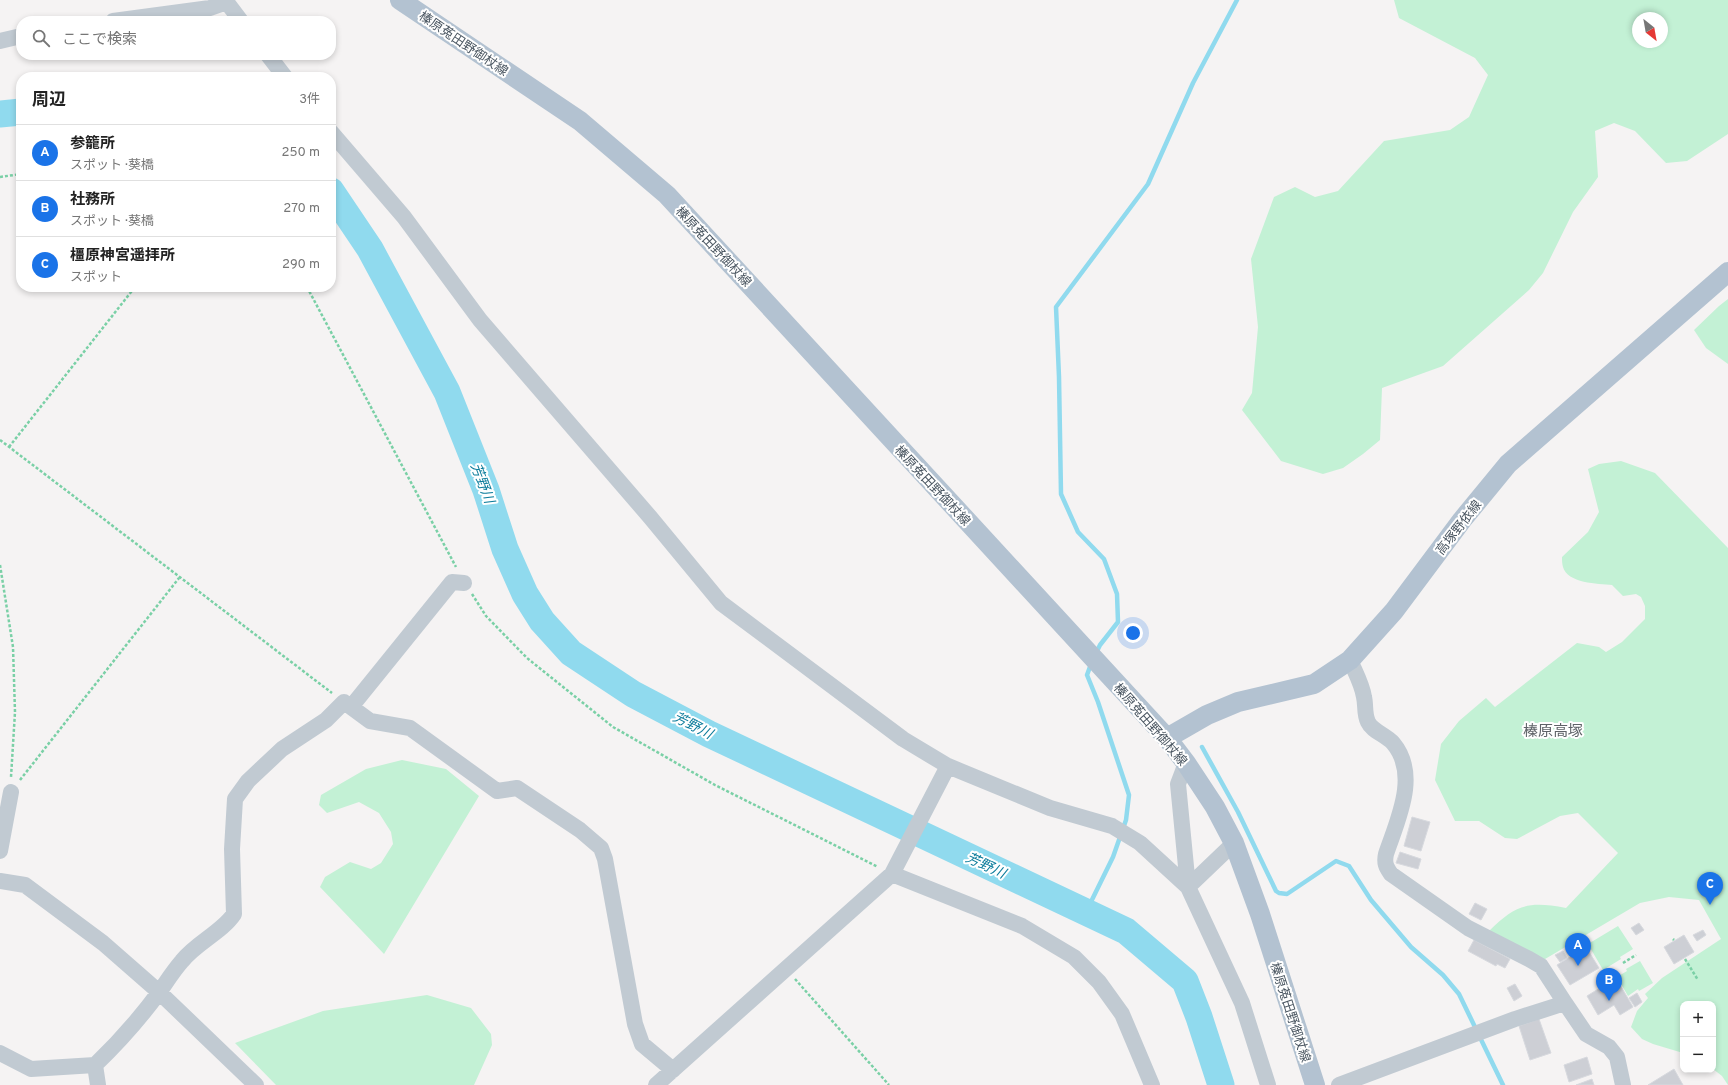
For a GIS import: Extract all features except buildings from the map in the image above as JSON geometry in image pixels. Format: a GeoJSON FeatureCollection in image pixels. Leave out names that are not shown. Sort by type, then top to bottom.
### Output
{"type":"FeatureCollection","features":[{"type":"Feature","properties":{"kind":"main road","name":"榛原菟田野御杖線"},"geometry":{"type":"LineString","coordinates":[[400,0],[580,121],[668,195],[1167,738],[1186,763],[1215,807],[1234,843],[1262,922],[1315,1085]]}},
{"type":"Feature","properties":{"kind":"main road","name":"高塚野依線"},"geometry":{"type":"LineString","coordinates":[[1167,738],[1206,715],[1238,702],[1314,684],[1350,660],[1394,611],[1462,520],[1508,464],[1728,272]]}},
{"type":"Feature","properties":{"kind":"street"},"geometry":{"type":"LineString","coordinates":[[150,16],[210,8],[226,1],[238,16]]}},
{"type":"Feature","properties":{"kind":"street"},"geometry":{"type":"LineString","coordinates":[[0,41],[16,37]]}},
{"type":"Feature","properties":{"kind":"street"},"geometry":{"type":"LineString","coordinates":[[272,60],[281,72]]}},
{"type":"Feature","properties":{"kind":"street"},"geometry":{"type":"LineString","coordinates":[[336,138],[404,217],[480,320],[650,517],[721,603],[903,739],[946,769],[1050,808],[1112,826],[1140,843],[1188,887]]}},
{"type":"Feature","properties":{"kind":"street"},"geometry":{"type":"LineString","coordinates":[[464,583],[452,582],[351,707],[370,721],[410,728],[497,791],[517,788],[580,830],[601,848],[605,859],[635,1024],[642,1044],[673,1070]]}},
{"type":"Feature","properties":{"kind":"street"},"geometry":{"type":"LineString","coordinates":[[1350,660],[1360,681],[1368,723],[1393,743],[1405,769],[1403,803],[1384,860],[1386,868],[1391,874],[1468,928],[1529,958],[1541,966],[1586,1034],[1609,1047],[1617,1057],[1623,1085]]}},
{"type":"Feature","properties":{"kind":"street"},"geometry":{"type":"LineString","coordinates":[[0,1053],[31,1068],[95,1065],[113,1048],[159,992],[182,960],[234,914],[232,849],[235,799],[248,781],[282,749],[326,720],[344,702]]}},
{"type":"Feature","properties":{"kind":"street"},"geometry":{"type":"LineString","coordinates":[[1186,763],[1178,784],[1188,887],[1242,1003],[1268,1085]]}},
{"type":"Feature","properties":{"kind":"street"},"geometry":{"type":"LineString","coordinates":[[656,1085],[894,869],[946,769]]}},
{"type":"Feature","properties":{"kind":"street"},"geometry":{"type":"LineString","coordinates":[[0,851],[10,792]]}},
{"type":"Feature","properties":{"kind":"street"},"geometry":{"type":"LineString","coordinates":[[1188,887],[1234,843]]}},
{"type":"Feature","properties":{"kind":"street"},"geometry":{"type":"LineString","coordinates":[[894,869],[1022,926],[1074,957],[1099,982],[1122,1014],[1152,1085]]}},
{"type":"Feature","properties":{"kind":"street"},"geometry":{"type":"LineString","coordinates":[[0,881],[25,885],[103,943],[159,992],[256,1085]]}},
{"type":"Feature","properties":{"kind":"street"},"geometry":{"type":"LineString","coordinates":[[1339,1085],[1483,1030],[1565,1003]]}},
{"type":"Feature","properties":{"kind":"street"},"geometry":{"type":"LineString","coordinates":[[95,1065],[98,1085]]}},
{"type":"Feature","properties":{"kind":"path"},"geometry":{"type":"LineString","coordinates":[[0,177],[16,175]]}},
{"type":"Feature","properties":{"kind":"path"},"geometry":{"type":"LineString","coordinates":[[9,447],[131,292]]}},
{"type":"Feature","properties":{"kind":"path"},"geometry":{"type":"LineString","coordinates":[[310,292],[464,583],[486,616],[527,658],[614,726],[715,785],[894,869]]}},
{"type":"Feature","properties":{"kind":"path"},"geometry":{"type":"LineString","coordinates":[[0,440],[344,702]]}},
{"type":"Feature","properties":{"kind":"path"},"geometry":{"type":"LineString","coordinates":[[0,565],[12,648],[15,712],[10,792]]}},
{"type":"Feature","properties":{"kind":"path"},"geometry":{"type":"LineString","coordinates":[[10,792],[180,578]]}},
{"type":"Feature","properties":{"kind":"path"},"geometry":{"type":"LineString","coordinates":[[1623,963],[1636,955]]}},
{"type":"Feature","properties":{"kind":"path"},"geometry":{"type":"LineString","coordinates":[[1685,959],[1698,980]]}},
{"type":"Feature","properties":{"kind":"path"},"geometry":{"type":"LineString","coordinates":[[785,968],[889,1085]]}},
{"type":"Feature","properties":{"kind":"green space"},"geometry":{"type":"Polygon","coordinates":[[[1394,0],[1728,0],[1728,134],[1687,161],[1666,163],[1635,131],[1614,123],[1595,131],[1598,177],[1573,212],[1543,273],[1529,290],[1443,366],[1382,388],[1380,440],[1343,468],[1323,474],[1281,461],[1242,410],[1252,393],[1258,327],[1251,259],[1274,197],[1295,187],[1315,197],[1338,191],[1384,141],[1450,130],[1469,117],[1488,75],[1475,58],[1399,18],[1394,0]]]}},
{"type":"Feature","properties":{"kind":"green space"},"geometry":{"type":"Polygon","coordinates":[[[1728,299],[1728,364],[1706,348],[1694,330],[1728,299]]]}},
{"type":"Feature","properties":{"kind":"green space"},"geometry":{"type":"Polygon","coordinates":[[[1621,461],[1655,473],[1728,548],[1728,1085],[1722,1076],[1716,1071],[1716,1001],[1680,1001],[1680,1052],[1642,1039],[1631,1027],[1637,1011],[1648,998],[1645,994],[1662,978],[1721,939],[1699,900],[1669,897],[1640,903],[1540,962],[1489,931],[1507,915],[1524,907],[1542,905],[1566,908],[1618,853],[1578,813],[1560,816],[1517,839],[1505,838],[1479,821],[1455,821],[1435,780],[1441,744],[1459,721],[1486,698],[1495,707],[1577,643],[1599,647],[1606,652],[1622,642],[1645,619],[1645,606],[1641,597],[1636,594],[1623,596],[1612,585],[1584,582],[1570,576],[1562,565],[1562,557],[1588,532],[1599,512],[1588,469],[1599,464],[1621,461]]]}},
{"type":"Feature","properties":{"kind":"green space"},"geometry":{"type":"Polygon","coordinates":[[[402,760],[446,769],[479,796],[384,954],[320,887],[325,877],[350,862],[371,869],[381,863],[393,844],[391,832],[379,813],[359,802],[327,813],[319,805],[321,795],[366,769],[402,760]]]}},
{"type":"Feature","properties":{"kind":"green space"},"geometry":{"type":"Polygon","coordinates":[[[1618,926],[1633,949],[1620,957],[1621,959],[1603,970],[1588,944],[1618,926]]]}},
{"type":"Feature","properties":{"kind":"green space"},"geometry":{"type":"Polygon","coordinates":[[[1640,961],[1653,983],[1639,991],[1638,989],[1628,996],[1617,977],[1627,971],[1626,969],[1640,961]]]}},
{"type":"Feature","properties":{"kind":"green space"},"geometry":{"type":"Polygon","coordinates":[[[427,995],[471,1008],[491,1034],[492,1045],[474,1085],[276,1085],[235,1043],[323,1011],[427,995]]]}},
{"type":"Feature","properties":{"kind":"waterway"},"geometry":{"type":"LineString","coordinates":[[1096,653],[1100,645],[1118,622],[1117,594],[1104,559],[1078,532],[1061,494],[1056,307],[1148,184],[1193,83],[1237,0]]}},
{"type":"Feature","properties":{"kind":"waterway","name":"芳野川"},"geometry":{"type":"LineString","coordinates":[[0,114],[16,112]]}},
{"type":"Feature","properties":{"kind":"waterway","name":"芳野川"},"geometry":{"type":"LineString","coordinates":[[336,198],[370,249],[447,392],[486,490],[505,549],[525,594],[542,621],[571,653],[633,694],[709,734],[1126,931],[1185,981],[1199,1017],[1221,1085]]}},
{"type":"Feature","properties":{"kind":"waterway"},"geometry":{"type":"LineString","coordinates":[[1086,912],[1113,857],[1126,820],[1129,795],[1098,702],[1087,675],[1091,664]]}},
{"type":"Feature","properties":{"kind":"waterway"},"geometry":{"type":"LineString","coordinates":[[1202,747],[1238,812],[1276,891],[1287,894],[1336,861],[1349,866],[1371,900],[1411,947],[1443,975],[1459,994],[1503,1085]]}},
{"type":"Feature","properties":{"kind":"place","name":"橿原神宮遥拝所"},"geometry":{"type":"Point","coordinates":[1710,905]}},
{"type":"Feature","properties":{"kind":"place","name":"参籠所"},"geometry":{"type":"Point","coordinates":[1578,966]}},
{"type":"Feature","properties":{"kind":"place","name":"社務所"},"geometry":{"type":"Point","coordinates":[1609,1001]}},
{"type":"Feature","properties":{"kind":"district","name":"榛原高塚"},"geometry":{"type":"Point","coordinates":[1553,731]}}]}
